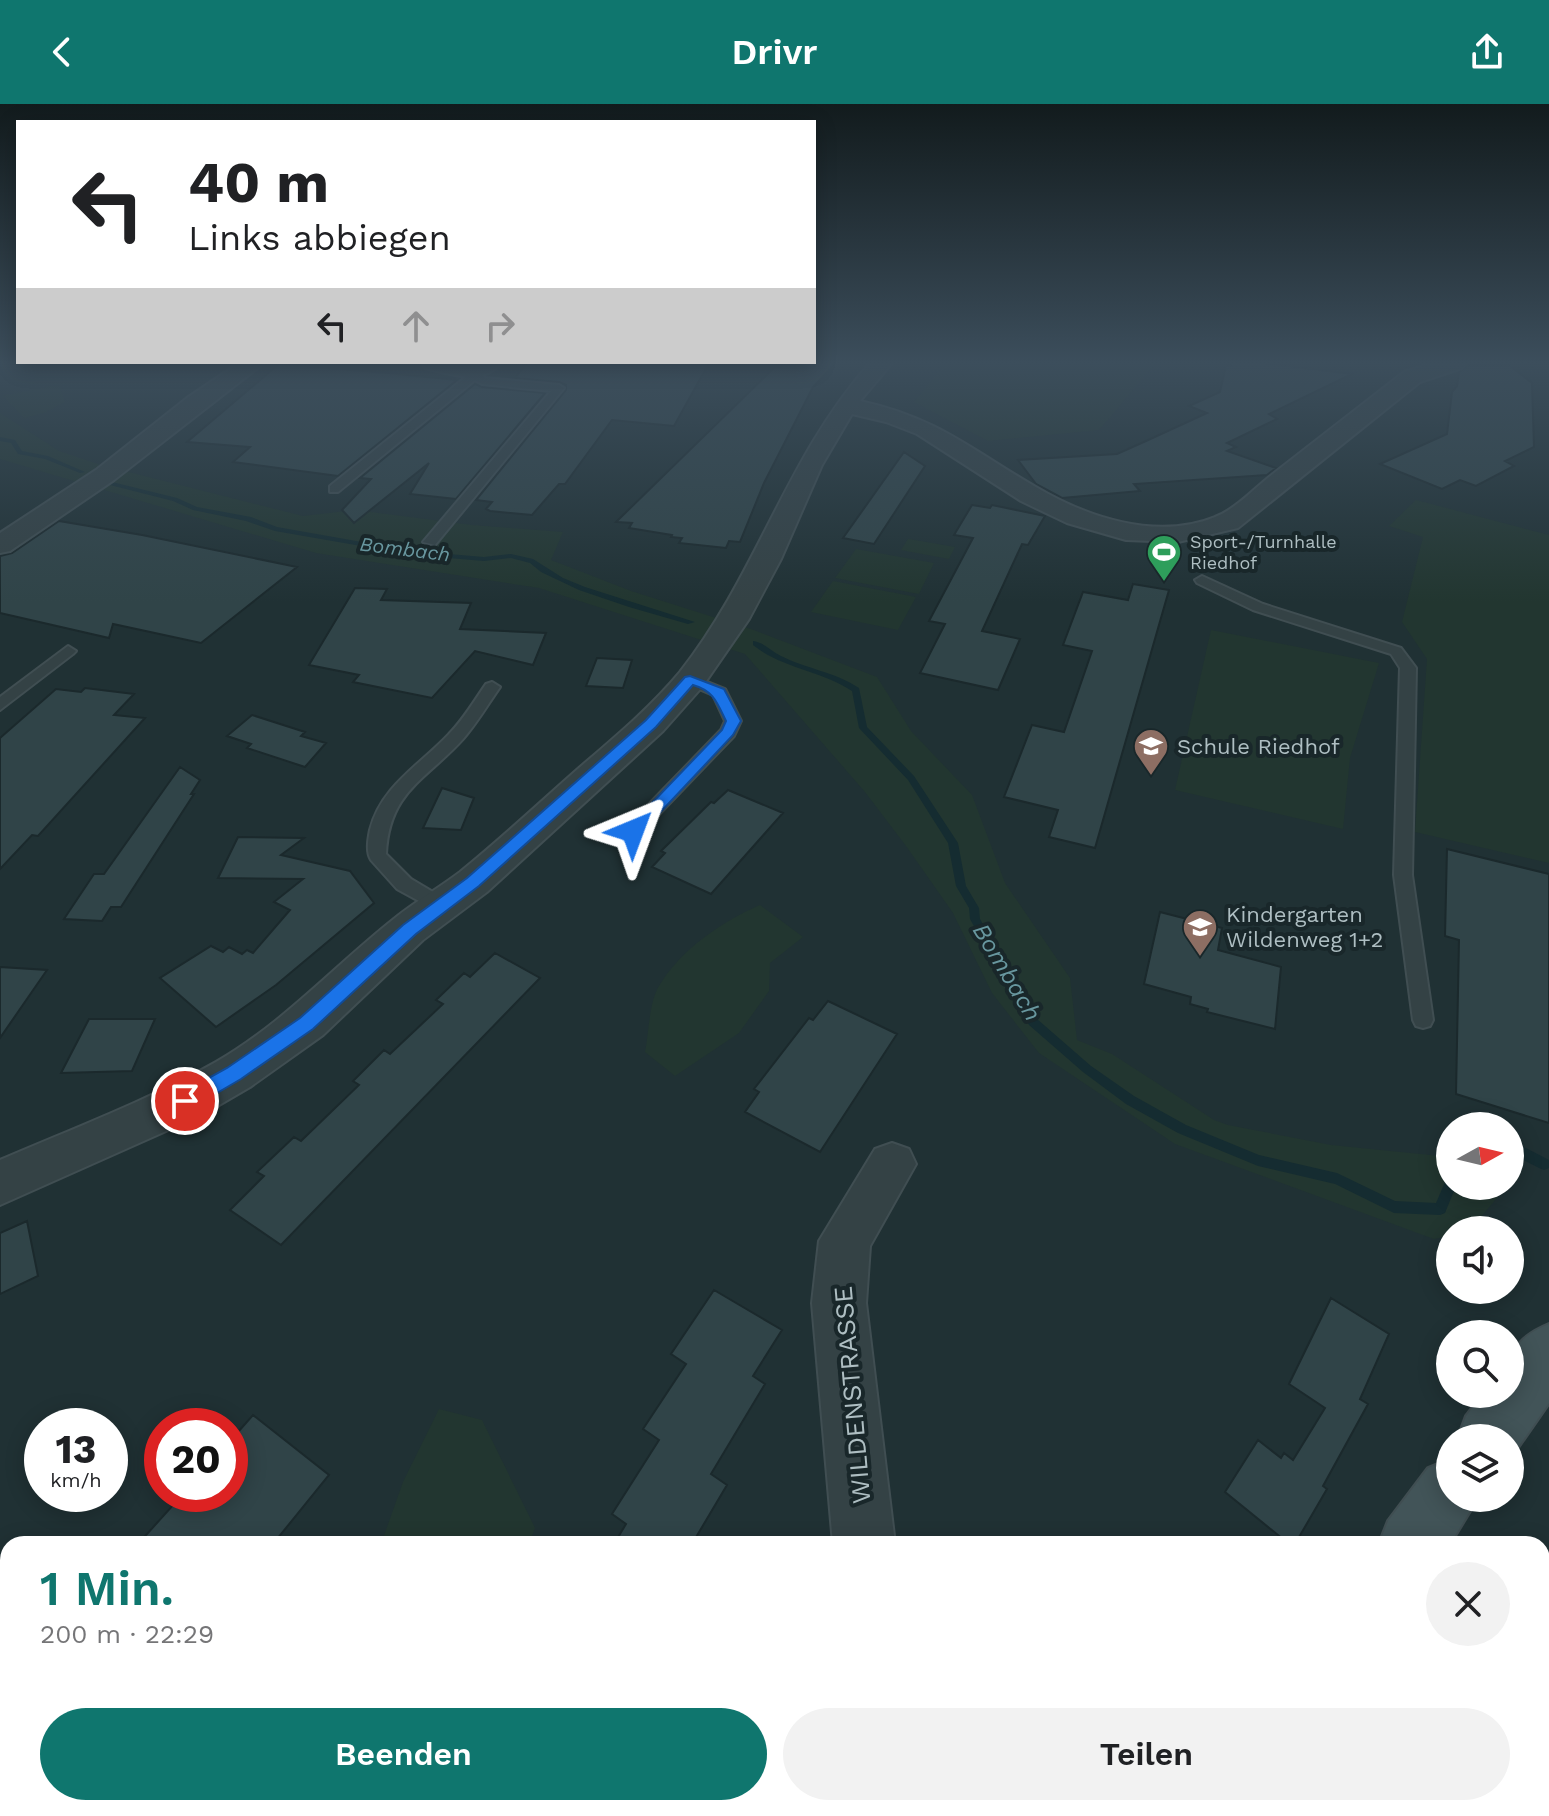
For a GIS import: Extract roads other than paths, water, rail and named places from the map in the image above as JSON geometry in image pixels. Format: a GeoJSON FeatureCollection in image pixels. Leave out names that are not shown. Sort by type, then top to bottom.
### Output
{"type":"FeatureCollection","features":[{"type":"Feature","properties":{"kind":"street"},"geometry":{"type":"LineString","coordinates":[[0,545],[105,475],[145,443]]}},
{"type":"Feature","properties":{"kind":"street"},"geometry":{"type":"LineString","coordinates":[[0,1183],[185,1101],[234,1074],[307,1023],[409,929],[473,882],[651,724],[690,680],[738,612],[822,443]]}},
{"type":"Feature","properties":{"kind":"street"},"geometry":{"type":"LineString","coordinates":[[945,443],[1030,496],[1084,520],[1140,533],[1181,534],[1202,532],[1228,522],[1328,443]]}},
{"type":"Feature","properties":{"kind":"street","name":"WILDENSTRASSE"},"geometry":{"type":"LineString","coordinates":[[863,1536],[839,1303],[845,1241],[892,1164]]}},
{"type":"Feature","properties":{"kind":"street"},"geometry":{"type":"LineString","coordinates":[[1498,1424],[1549,1353]]}},
{"type":"Feature","properties":{"kind":"street"},"geometry":{"type":"LineString","coordinates":[[1417,1536],[1436,1509]]}},
{"type":"Feature","properties":{"kind":"lane"},"geometry":{"type":"LineString","coordinates":[[334,489],[391,443]]}},
{"type":"Feature","properties":{"kind":"lane"},"geometry":{"type":"LineString","coordinates":[[430,542],[513,443]]}},
{"type":"Feature","properties":{"kind":"lane"},"geometry":{"type":"LineString","coordinates":[[1202,580],[1258,607],[1372,641],[1396,651],[1404,658],[1408,668],[1403,875],[1423,1020]]}},
{"type":"Feature","properties":{"kind":"lane"},"geometry":{"type":"LineString","coordinates":[[0,705],[68,651]]}},
{"type":"Feature","properties":{"kind":"lane"},"geometry":{"type":"LineString","coordinates":[[633,831],[728,732],[733,721],[719,692],[690,680]]}},
{"type":"Feature","properties":{"kind":"lane"},"geometry":{"type":"LineString","coordinates":[[441,906],[404,884],[377,856],[376,832],[383,811],[399,788],[453,740],[492,687]]}},
{"type":"Feature","properties":{"kind":"waterway","name":"Bombach"},"geometry":{"type":"LineString","coordinates":[[14,443],[20,453],[46,457],[82,472]]}},
{"type":"Feature","properties":{"kind":"waterway","name":"Bombach"},"geometry":{"type":"LineString","coordinates":[[112,484],[175,499],[195,509],[248,519],[275,529],[413,553],[484,559],[511,556],[533,561],[560,580],[582,589],[691,622]]}},
{"type":"Feature","properties":{"kind":"waterway","name":"Bombach"},"geometry":{"type":"LineString","coordinates":[[756,643],[780,659],[832,676],[856,690],[863,728],[911,778],[953,843],[961,886],[974,908],[975,919],[1033,1022],[1087,1069],[1130,1100],[1182,1129],[1258,1160],[1337,1179],[1394,1207],[1440,1209],[1444,1200]]}},
{"type":"Feature","properties":{"kind":"waterway","name":"Bombach"},"geometry":{"type":"LineString","coordinates":[[1524,1153],[1544,1164]]}},
{"type":"Feature","properties":{"kind":"place","name":"Sport-/Turnhalle Riedhof"},"geometry":{"type":"Point","coordinates":[1164,583]}},
{"type":"Feature","properties":{"kind":"place","name":"Schule Riedhof"},"geometry":{"type":"Point","coordinates":[1151,777]}},
{"type":"Feature","properties":{"kind":"place","name":"Kindergarten Wildenweg 1+2"},"geometry":{"type":"Point","coordinates":[1200,958]}}]}
